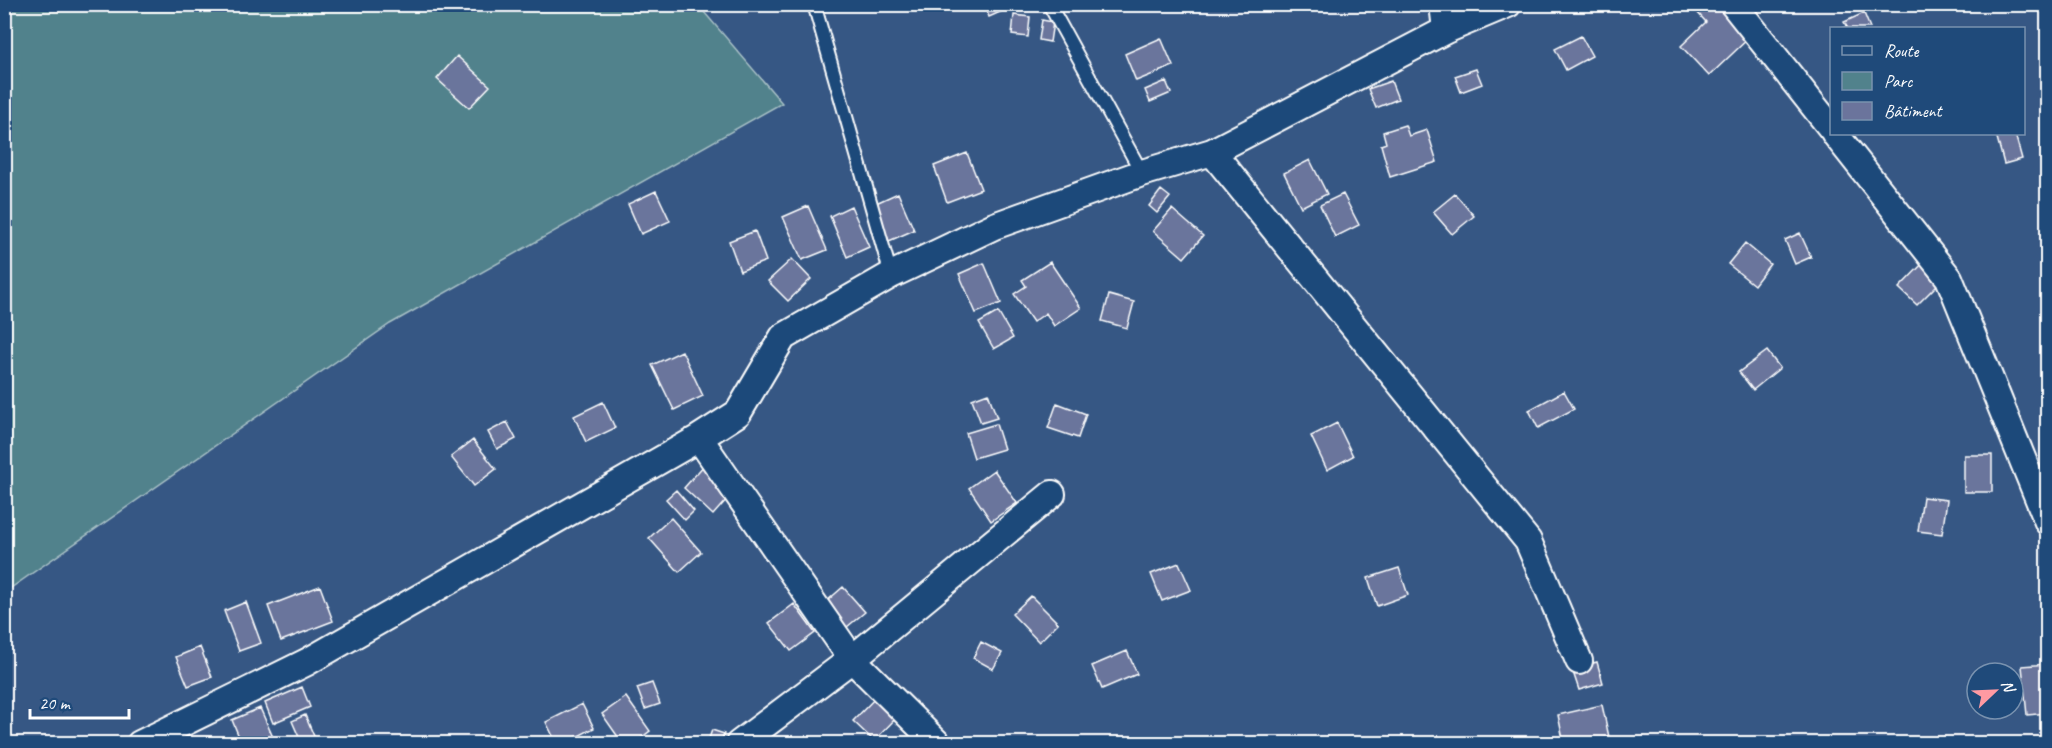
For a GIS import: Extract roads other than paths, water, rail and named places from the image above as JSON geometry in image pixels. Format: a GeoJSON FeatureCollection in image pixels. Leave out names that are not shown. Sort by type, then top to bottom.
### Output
{"type":"FeatureCollection","features":[{"type":"Feature","properties":{"kind":"street"},"geometry":{"type":"LineString","coordinates":[[1443,4],[1446,30]]}},
{"type":"Feature","properties":{"kind":"street"},"geometry":{"type":"LineString","coordinates":[[140,744],[307,662],[699,438],[738,413],[783,337],[891,275],[994,226],[1142,172],[1212,152],[1446,30],[1508,4]]}},
{"type":"Feature","properties":{"kind":"street"},"geometry":{"type":"LineString","coordinates":[[1733,4],[1830,126]]}},
{"type":"Feature","properties":{"kind":"street"},"geometry":{"type":"LineString","coordinates":[[1836,135],[1949,278],[2048,522]]}},
{"type":"Feature","properties":{"kind":"street"},"geometry":{"type":"LineString","coordinates":[[1212,152],[1528,541],[1579,661]]}},
{"type":"Feature","properties":{"kind":"street"},"geometry":{"type":"LineString","coordinates":[[699,438],[852,659],[938,744]]}},
{"type":"Feature","properties":{"kind":"street"},"geometry":{"type":"LineString","coordinates":[[739,744],[852,659],[1052,494]]}},
{"type":"Feature","properties":{"kind":"lane"},"geometry":{"type":"LineString","coordinates":[[814,4],[891,275]]}},
{"type":"Feature","properties":{"kind":"lane"},"geometry":{"type":"LineString","coordinates":[[1049,4],[1142,172]]}}]}
